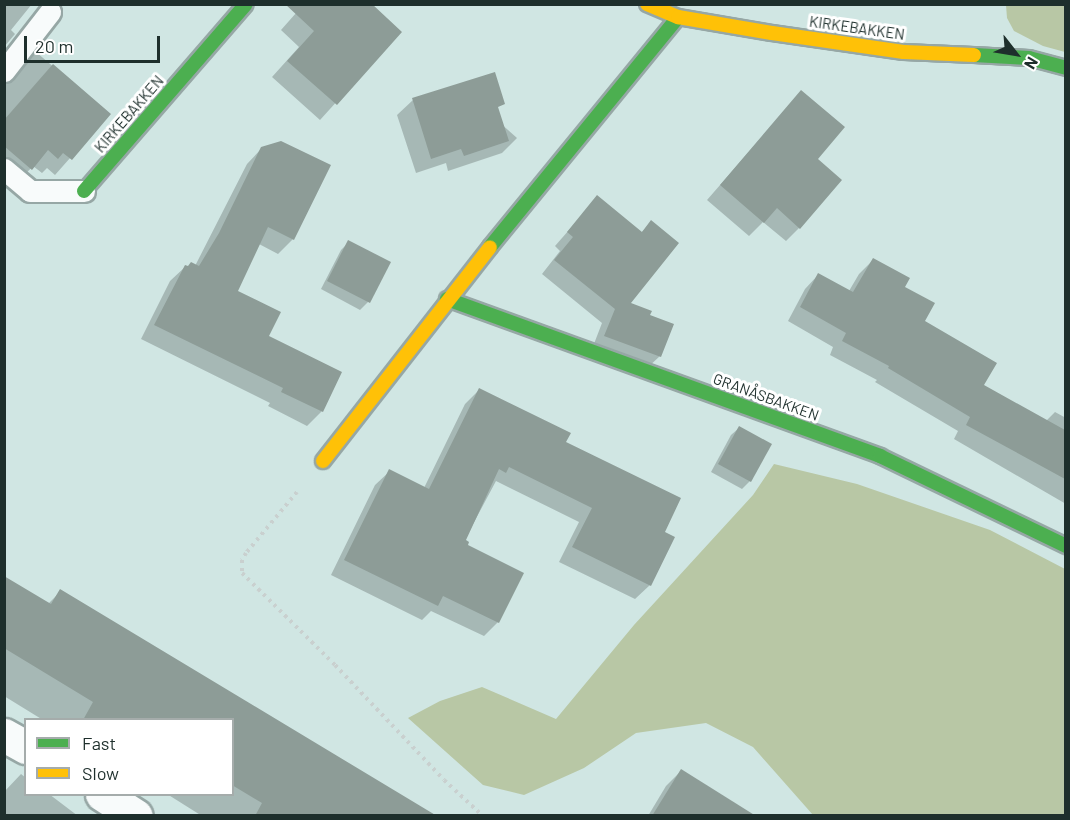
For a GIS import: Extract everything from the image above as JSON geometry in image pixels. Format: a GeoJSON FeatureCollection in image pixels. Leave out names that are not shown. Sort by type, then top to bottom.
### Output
{"type":"FeatureCollection","features":[{"type":"Feature","properties":{"kind":"street","name":"KIRKEBAKKEN"},"geometry":{"type":"LineString","coordinates":[[84,191],[246,4]]}},
{"type":"Feature","properties":{"kind":"street","name":"KIRKEBAKKEN"},"geometry":{"type":"LineString","coordinates":[[647,4],[678,17],[904,52],[1029,58],[1065,68]]}},
{"type":"Feature","properties":{"kind":"street"},"geometry":{"type":"LineString","coordinates":[[322,461],[447,299],[678,17]]}},
{"type":"Feature","properties":{"kind":"street","name":"GRANÅSBAKKEN"},"geometry":{"type":"LineString","coordinates":[[447,299],[880,456],[1065,546]]}},
{"type":"Feature","properties":{"kind":"street"},"geometry":{"type":"LineString","coordinates":[[4,735],[24,746]]}},
{"type":"Feature","properties":{"kind":"street"},"geometry":{"type":"LineString","coordinates":[[104,796],[136,816]]}},
{"type":"Feature","properties":{"kind":"lane"},"geometry":{"type":"LineString","coordinates":[[4,70],[50,12]]}},
{"type":"Feature","properties":{"kind":"lane"},"geometry":{"type":"LineString","coordinates":[[4,169],[30,191],[84,191]]}},
{"type":"Feature","properties":{"kind":"path"},"geometry":{"type":"LineString","coordinates":[[322,461],[246,552],[242,560],[242,573],[335,665],[444,780],[483,816]]}},
{"type":"Feature","properties":{"kind":"green space"},"geometry":{"type":"Polygon","coordinates":[[[1006,5],[1065,5],[1065,52],[1043,46],[1014,31],[1007,18],[1006,5]]]}},
{"type":"Feature","properties":{"kind":"green space"},"geometry":{"type":"Polygon","coordinates":[[[774,464],[857,484],[990,530],[1065,569],[1065,815],[813,815],[753,747],[706,723],[636,733],[584,768],[524,795],[483,785],[408,718],[440,701],[482,687],[556,719],[634,625],[753,495],[774,464]]]}},
{"type":"Feature","properties":{"kind":"building"},"geometry":{"type":"Polygon","coordinates":[[[285,4],[372,4],[402,32],[337,105],[287,61],[314,31],[285,4]]]}},
{"type":"Feature","properties":{"kind":"building"},"geometry":{"type":"Polygon","coordinates":[[[53,64],[111,114],[72,160],[63,153],[58,159],[48,150],[32,170],[4,146],[4,120],[53,64]]]}},
{"type":"Feature","properties":{"kind":"building"},"geometry":{"type":"Polygon","coordinates":[[[495,72],[505,104],[498,107],[509,141],[464,156],[461,149],[431,159],[412,98],[495,72]]]}},
{"type":"Feature","properties":{"kind":"building"},"geometry":{"type":"Polygon","coordinates":[[[801,90],[845,127],[818,159],[842,180],[800,229],[777,208],[764,223],[720,185],[801,90]]]}},
{"type":"Feature","properties":{"kind":"building"},"geometry":{"type":"Polygon","coordinates":[[[281,141],[331,165],[294,240],[268,227],[238,291],[281,312],[269,336],[342,372],[323,412],[281,392],[283,388],[154,325],[185,265],[188,266],[191,262],[199,266],[219,233],[261,147],[281,141]]]}},
{"type":"Feature","properties":{"kind":"building"},"geometry":{"type":"Polygon","coordinates":[[[597,195],[642,232],[651,220],[679,243],[631,303],[652,311],[650,315],[674,324],[661,357],[604,336],[615,309],[554,260],[573,237],[567,232],[597,195]]]}},
{"type":"Feature","properties":{"kind":"building"},"geometry":{"type":"Polygon","coordinates":[[[348,240],[391,262],[370,303],[327,281],[348,240]]]}},
{"type":"Feature","properties":{"kind":"building"},"geometry":{"type":"Polygon","coordinates":[[[873,258],[910,278],[905,287],[935,303],[925,321],[997,363],[984,385],[1065,430],[1065,479],[966,425],[970,417],[888,368],[889,366],[842,341],[846,333],[800,307],[818,273],[853,292],[873,258]]]}},
{"type":"Feature","properties":{"kind":"building"},"geometry":{"type":"Polygon","coordinates":[[[479,388],[571,433],[566,442],[681,498],[665,532],[675,537],[651,586],[572,547],[592,508],[509,467],[506,473],[499,469],[466,540],[469,542],[468,545],[524,573],[499,623],[443,596],[438,606],[344,560],[389,469],[429,489],[479,388]]]}},
{"type":"Feature","properties":{"kind":"building"},"geometry":{"type":"Polygon","coordinates":[[[739,426],[772,444],[751,482],[718,464],[739,426]]]}},
{"type":"Feature","properties":{"kind":"building"},"geometry":{"type":"Polygon","coordinates":[[[4,576],[51,604],[60,589],[437,816],[255,816],[262,803],[234,786],[234,718],[84,718],[93,702],[4,648],[4,576]]]}},
{"type":"Feature","properties":{"kind":"building"},"geometry":{"type":"Polygon","coordinates":[[[681,769],[756,816],[652,816],[681,769]]]}},
{"type":"Feature","properties":{"kind":"traffic: fast"},"geometry":{"type":"LineString","coordinates":[[84,191],[246,4]]}},
{"type":"Feature","properties":{"kind":"traffic: fast"},"geometry":{"type":"LineString","coordinates":[[490,247],[678,17]]}},
{"type":"Feature","properties":{"kind":"traffic: fast"},"geometry":{"type":"LineString","coordinates":[[974,55],[1029,58],[1066,68]]}},
{"type":"Feature","properties":{"kind":"traffic: fast"},"geometry":{"type":"LineString","coordinates":[[447,299],[880,456],[1066,546]]}},
{"type":"Feature","properties":{"kind":"traffic: slow"},"geometry":{"type":"LineString","coordinates":[[647,4],[678,17],[772,33],[904,52],[974,55]]}},
{"type":"Feature","properties":{"kind":"traffic: slow"},"geometry":{"type":"LineString","coordinates":[[323,461],[490,247]]}}]}
